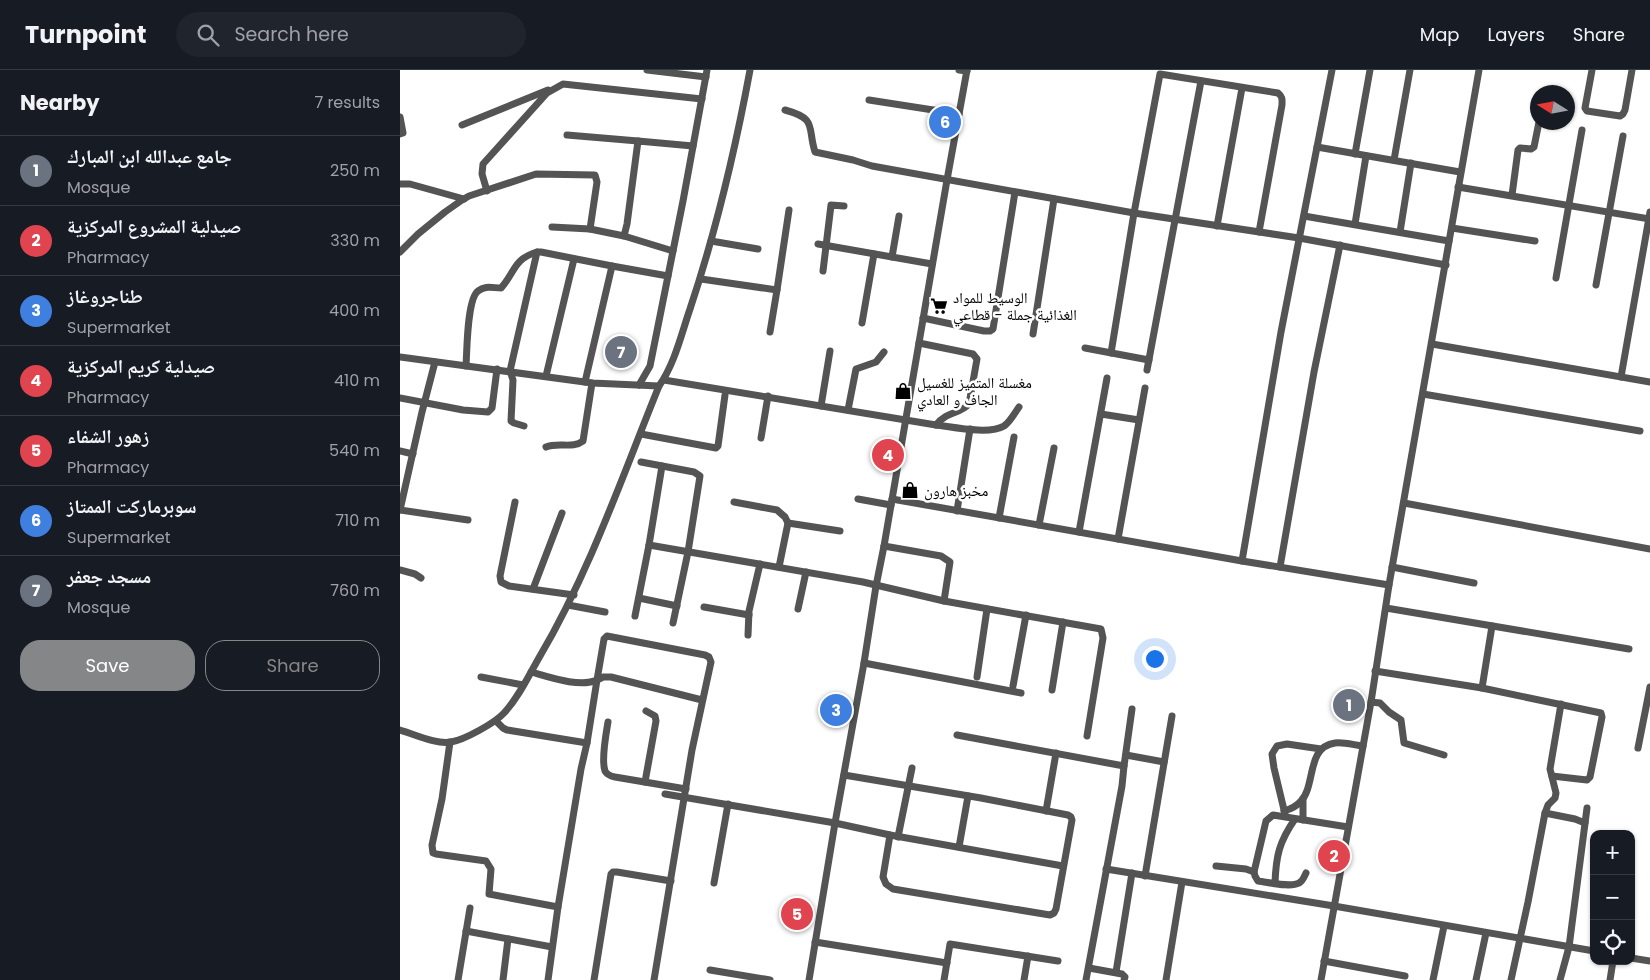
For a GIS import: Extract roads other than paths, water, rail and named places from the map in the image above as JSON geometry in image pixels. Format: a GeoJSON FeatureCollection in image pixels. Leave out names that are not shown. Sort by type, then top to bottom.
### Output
{"type":"FeatureCollection","features":[{"type":"Feature","properties":{"kind":"street"},"geometry":{"type":"LineString","coordinates":[[639,385],[650,366],[706,74],[646,70]]}},
{"type":"Feature","properties":{"kind":"street"},"geometry":{"type":"LineString","coordinates":[[400,730],[441,742],[450,742],[496,721],[508,709],[524,685],[574,595],[661,383],[671,366],[701,279],[736,142],[750,70]]}},
{"type":"Feature","properties":{"kind":"street"},"geometry":{"type":"LineString","coordinates":[[809,980],[967,71],[959,70]]}},
{"type":"Feature","properties":{"kind":"street"},"geometry":{"type":"LineString","coordinates":[[1242,561],[1269,396],[1332,70]]}},
{"type":"Feature","properties":{"kind":"street"},"geometry":{"type":"LineString","coordinates":[[1355,154],[1370,70]]}},
{"type":"Feature","properties":{"kind":"street"},"geometry":{"type":"LineString","coordinates":[[1394,160],[1410,70]]}},
{"type":"Feature","properties":{"kind":"street"},"geometry":{"type":"LineString","coordinates":[[1321,980],[1371,702],[1392,567],[1479,70]]}},
{"type":"Feature","properties":{"kind":"street"},"geometry":{"type":"LineString","coordinates":[[1592,70],[1585,108],[1587,111],[1620,116],[1625,110],[1632,70]]}},
{"type":"Feature","properties":{"kind":"street"},"geometry":{"type":"LineString","coordinates":[[1111,352],[1160,74],[1278,93],[1283,98],[1259,232]]}},
{"type":"Feature","properties":{"kind":"street"},"geometry":{"type":"LineString","coordinates":[[1147,370],[1201,81]]}},
{"type":"Feature","properties":{"kind":"street"},"geometry":{"type":"LineString","coordinates":[[462,125],[563,84],[702,99]]}},
{"type":"Feature","properties":{"kind":"street"},"geometry":{"type":"LineString","coordinates":[[487,191],[482,174],[482,164],[547,93],[563,84]]}},
{"type":"Feature","properties":{"kind":"street"},"geometry":{"type":"LineString","coordinates":[[1217,226],[1242,88]]}},
{"type":"Feature","properties":{"kind":"street"},"geometry":{"type":"LineString","coordinates":[[869,100],[959,114]]}},
{"type":"Feature","properties":{"kind":"street"},"geometry":{"type":"LineString","coordinates":[[785,110],[806,119],[812,132],[815,152],[880,168],[1175,220],[1299,238],[1446,265]]}},
{"type":"Feature","properties":{"kind":"street"},"geometry":{"type":"LineString","coordinates":[[400,117],[403,133],[400,134]]}},
{"type":"Feature","properties":{"kind":"street"},"geometry":{"type":"LineString","coordinates":[[1512,195],[1518,150],[1520,148],[1531,149],[1534,146],[1537,130]]}},
{"type":"Feature","properties":{"kind":"street"},"geometry":{"type":"LineString","coordinates":[[1556,278],[1582,130]]}},
{"type":"Feature","properties":{"kind":"street"},"geometry":{"type":"LineString","coordinates":[[568,135],[693,146]]}},
{"type":"Feature","properties":{"kind":"street"},"geometry":{"type":"LineString","coordinates":[[1596,284],[1623,136]]}},
{"type":"Feature","properties":{"kind":"street"},"geometry":{"type":"LineString","coordinates":[[624,236],[638,140]]}},
{"type":"Feature","properties":{"kind":"street"},"geometry":{"type":"LineString","coordinates":[[1317,147],[1460,172]]}},
{"type":"Feature","properties":{"kind":"street"},"geometry":{"type":"LineString","coordinates":[[1354,224],[1366,156]]}},
{"type":"Feature","properties":{"kind":"street"},"geometry":{"type":"LineString","coordinates":[[1400,232],[1411,164]]}},
{"type":"Feature","properties":{"kind":"street"},"geometry":{"type":"LineString","coordinates":[[400,252],[418,234],[464,199],[536,174],[595,175],[597,182],[590,229]]}},
{"type":"Feature","properties":{"kind":"street"},"geometry":{"type":"LineString","coordinates":[[400,184],[410,184],[464,199]]}},
{"type":"Feature","properties":{"kind":"street"},"geometry":{"type":"LineString","coordinates":[[1458,187],[1608,212],[1650,216],[1621,377]]}},
{"type":"Feature","properties":{"kind":"street"},"geometry":{"type":"LineString","coordinates":[[923,318],[984,331],[993,329],[1015,192]]}},
{"type":"Feature","properties":{"kind":"street"},"geometry":{"type":"LineString","coordinates":[[1034,334],[1054,199]]}},
{"type":"Feature","properties":{"kind":"street"},"geometry":{"type":"LineString","coordinates":[[823,270],[822,245],[831,205],[844,206]]}},
{"type":"Feature","properties":{"kind":"street"},"geometry":{"type":"LineString","coordinates":[[770,332],[789,210]]}},
{"type":"Feature","properties":{"kind":"street"},"geometry":{"type":"LineString","coordinates":[[892,257],[899,216]]}},
{"type":"Feature","properties":{"kind":"street"},"geometry":{"type":"LineString","coordinates":[[1304,216],[1449,241]]}},
{"type":"Feature","properties":{"kind":"street"},"geometry":{"type":"LineString","coordinates":[[552,227],[590,229],[624,236],[672,250]]}},
{"type":"Feature","properties":{"kind":"street"},"geometry":{"type":"LineString","coordinates":[[1452,228],[1535,241]]}},
{"type":"Feature","properties":{"kind":"street"},"geometry":{"type":"LineString","coordinates":[[711,242],[758,249]]}},
{"type":"Feature","properties":{"kind":"street"},"geometry":{"type":"LineString","coordinates":[[822,245],[932,264]]}},
{"type":"Feature","properties":{"kind":"street"},"geometry":{"type":"LineString","coordinates":[[1280,567],[1314,372],[1340,246]]}},
{"type":"Feature","properties":{"kind":"street"},"geometry":{"type":"LineString","coordinates":[[524,426],[511,421],[513,380],[510,371],[537,252]]}},
{"type":"Feature","properties":{"kind":"street"},"geometry":{"type":"LineString","coordinates":[[466,366],[469,318],[475,293],[487,287],[501,288],[520,261],[529,254],[541,252],[668,276]]}},
{"type":"Feature","properties":{"kind":"street"},"geometry":{"type":"LineString","coordinates":[[862,323],[874,254]]}},
{"type":"Feature","properties":{"kind":"street"},"geometry":{"type":"LineString","coordinates":[[546,376],[574,259]]}},
{"type":"Feature","properties":{"kind":"street"},"geometry":{"type":"LineString","coordinates":[[546,446],[583,442],[589,382],[612,266]]}},
{"type":"Feature","properties":{"kind":"street"},"geometry":{"type":"LineString","coordinates":[[701,279],[777,290]]}},
{"type":"Feature","properties":{"kind":"street"},"geometry":{"type":"LineString","coordinates":[[919,343],[973,354],[977,359],[969,404],[961,410],[954,411],[941,418],[936,425]]}},
{"type":"Feature","properties":{"kind":"street"},"geometry":{"type":"LineString","coordinates":[[1432,344],[1650,382]]}},
{"type":"Feature","properties":{"kind":"street"},"geometry":{"type":"LineString","coordinates":[[1085,348],[1149,360]]}},
{"type":"Feature","properties":{"kind":"street"},"geometry":{"type":"LineString","coordinates":[[821,406],[830,350]]}},
{"type":"Feature","properties":{"kind":"street"},"geometry":{"type":"LineString","coordinates":[[848,410],[856,369],[876,362],[884,352]]}},
{"type":"Feature","properties":{"kind":"street"},"geometry":{"type":"LineString","coordinates":[[400,357],[589,382],[639,385],[661,383],[768,396],[936,425],[970,429],[991,430],[1005,426],[1019,408]]}},
{"type":"Feature","properties":{"kind":"street"},"geometry":{"type":"LineString","coordinates":[[435,362],[400,510],[468,520]]}},
{"type":"Feature","properties":{"kind":"street"},"geometry":{"type":"LineString","coordinates":[[400,398],[463,410],[489,411],[492,408],[497,369]]}},
{"type":"Feature","properties":{"kind":"street"},"geometry":{"type":"LineString","coordinates":[[1079,532],[1107,378]]}},
{"type":"Feature","properties":{"kind":"street"},"geometry":{"type":"LineString","coordinates":[[1118,539],[1145,388]]}},
{"type":"Feature","properties":{"kind":"street"},"geometry":{"type":"LineString","coordinates":[[1423,394],[1640,431]]}},
{"type":"Feature","properties":{"kind":"street"},"geometry":{"type":"LineString","coordinates":[[641,434],[716,448],[718,446],[725,395]]}},
{"type":"Feature","properties":{"kind":"street"},"geometry":{"type":"LineString","coordinates":[[761,438],[768,396]]}},
{"type":"Feature","properties":{"kind":"street"},"geometry":{"type":"LineString","coordinates":[[1101,414],[1139,420]]}},
{"type":"Feature","properties":{"kind":"street"},"geometry":{"type":"LineString","coordinates":[[957,510],[970,429]]}},
{"type":"Feature","properties":{"kind":"street"},"geometry":{"type":"LineString","coordinates":[[999,518],[1014,437]]}},
{"type":"Feature","properties":{"kind":"street"},"geometry":{"type":"LineString","coordinates":[[1039,525],[1054,448]]}},
{"type":"Feature","properties":{"kind":"street"},"geometry":{"type":"LineString","coordinates":[[400,450],[413,454]]}},
{"type":"Feature","properties":{"kind":"street"},"geometry":{"type":"LineString","coordinates":[[641,462],[694,472],[700,476],[688,552],[673,623]]}},
{"type":"Feature","properties":{"kind":"street"},"geometry":{"type":"LineString","coordinates":[[636,616],[662,466]]}},
{"type":"Feature","properties":{"kind":"street"},"geometry":{"type":"LineString","coordinates":[[858,499],[957,510],[1389,585]]}},
{"type":"Feature","properties":{"kind":"street"},"geometry":{"type":"LineString","coordinates":[[515,502],[500,580],[503,584],[509,586],[574,595]]}},
{"type":"Feature","properties":{"kind":"street"},"geometry":{"type":"LineString","coordinates":[[734,502],[777,510],[785,517],[788,523],[780,567]]}},
{"type":"Feature","properties":{"kind":"street"},"geometry":{"type":"LineString","coordinates":[[1404,504],[1650,549]]}},
{"type":"Feature","properties":{"kind":"street"},"geometry":{"type":"LineString","coordinates":[[533,589],[562,513]]}},
{"type":"Feature","properties":{"kind":"street"},"geometry":{"type":"LineString","coordinates":[[788,523],[840,531]]}},
{"type":"Feature","properties":{"kind":"street"},"geometry":{"type":"LineString","coordinates":[[649,545],[780,567],[944,601],[1101,629],[1102,633],[1087,736]]}},
{"type":"Feature","properties":{"kind":"street"},"geometry":{"type":"LineString","coordinates":[[884,546],[941,556],[950,562],[944,601]]}},
{"type":"Feature","properties":{"kind":"street"},"geometry":{"type":"LineString","coordinates":[[748,635],[749,615],[760,564]]}},
{"type":"Feature","properties":{"kind":"street"},"geometry":{"type":"LineString","coordinates":[[1392,567],[1474,583]]}},
{"type":"Feature","properties":{"kind":"street"},"geometry":{"type":"LineString","coordinates":[[400,570],[415,574],[421,578]]}},
{"type":"Feature","properties":{"kind":"street"},"geometry":{"type":"LineString","coordinates":[[798,609],[806,572]]}},
{"type":"Feature","properties":{"kind":"street"},"geometry":{"type":"LineString","coordinates":[[639,598],[677,606]]}},
{"type":"Feature","properties":{"kind":"street"},"geometry":{"type":"LineString","coordinates":[[568,605],[605,612]]}},
{"type":"Feature","properties":{"kind":"street"},"geometry":{"type":"LineString","coordinates":[[704,607],[749,615]]}},
{"type":"Feature","properties":{"kind":"street"},"geometry":{"type":"LineString","coordinates":[[976,677],[987,608]]}},
{"type":"Feature","properties":{"kind":"street"},"geometry":{"type":"LineString","coordinates":[[1386,608],[1630,649]]}},
{"type":"Feature","properties":{"kind":"street"},"geometry":{"type":"LineString","coordinates":[[1014,686],[1026,615]]}},
{"type":"Feature","properties":{"kind":"street"},"geometry":{"type":"LineString","coordinates":[[1052,690],[1063,622]]}},
{"type":"Feature","properties":{"kind":"street"},"geometry":{"type":"LineString","coordinates":[[1482,688],[1492,626]]}},
{"type":"Feature","properties":{"kind":"street"},"geometry":{"type":"LineString","coordinates":[[548,980],[558,907],[605,637],[706,655],[711,662],[684,797],[654,980]]}},
{"type":"Feature","properties":{"kind":"street"},"geometry":{"type":"LineString","coordinates":[[864,663],[1021,693]]}},
{"type":"Feature","properties":{"kind":"street"},"geometry":{"type":"LineString","coordinates":[[1375,671],[1482,688],[1601,713],[1602,717],[1590,777],[1587,780],[1552,776]]}},
{"type":"Feature","properties":{"kind":"street"},"geometry":{"type":"LineString","coordinates":[[531,672],[582,683],[591,683],[604,677],[612,677],[702,700]]}},
{"type":"Feature","properties":{"kind":"street"},"geometry":{"type":"LineString","coordinates":[[481,677],[524,685]]}},
{"type":"Feature","properties":{"kind":"street"},"geometry":{"type":"LineString","coordinates":[[1638,748],[1650,687]]}},
{"type":"Feature","properties":{"kind":"street"},"geometry":{"type":"LineString","coordinates":[[1371,702],[1380,703],[1401,720],[1402,740],[1404,743],[1444,755]]}},
{"type":"Feature","properties":{"kind":"street"},"geometry":{"type":"LineString","coordinates":[[1511,980],[1545,813],[1548,805],[1555,798],[1556,793],[1550,769],[1561,704]]}},
{"type":"Feature","properties":{"kind":"street"},"geometry":{"type":"LineString","coordinates":[[1086,980],[1122,786],[1132,709]]}},
{"type":"Feature","properties":{"kind":"street"},"geometry":{"type":"LineString","coordinates":[[645,782],[656,721],[655,716],[646,711]]}},
{"type":"Feature","properties":{"kind":"street"},"geometry":{"type":"LineString","coordinates":[[1146,876],[1172,716]]}},
{"type":"Feature","properties":{"kind":"street"},"geometry":{"type":"LineString","coordinates":[[496,721],[507,730],[587,743]]}},
{"type":"Feature","properties":{"kind":"street"},"geometry":{"type":"LineString","coordinates":[[608,722],[604,755],[604,770],[606,774],[686,789]]}},
{"type":"Feature","properties":{"kind":"street"},"geometry":{"type":"LineString","coordinates":[[957,735],[1124,766]]}},
{"type":"Feature","properties":{"kind":"street"},"geometry":{"type":"LineString","coordinates":[[450,742],[442,800],[432,845],[433,853],[486,861],[490,868],[489,894],[558,907]]}},
{"type":"Feature","properties":{"kind":"street"},"geometry":{"type":"LineString","coordinates":[[1303,820],[1303,800],[1315,761],[1321,749],[1337,742],[1363,746]]}},
{"type":"Feature","properties":{"kind":"street"},"geometry":{"type":"LineString","coordinates":[[1286,831],[1272,754],[1277,746],[1287,744],[1321,749]]}},
{"type":"Feature","properties":{"kind":"street"},"geometry":{"type":"LineString","coordinates":[[1046,811],[1056,754]]}},
{"type":"Feature","properties":{"kind":"street"},"geometry":{"type":"LineString","coordinates":[[1126,756],[1164,762]]}},
{"type":"Feature","properties":{"kind":"street"},"geometry":{"type":"LineString","coordinates":[[844,775],[908,786],[968,796],[1046,811],[1068,814],[1071,817],[1054,913],[1050,915],[893,889],[886,884],[882,877],[908,786],[912,768]]}},
{"type":"Feature","properties":{"kind":"street"},"geometry":{"type":"LineString","coordinates":[[665,794],[835,823],[894,836],[1063,866]]}},
{"type":"Feature","properties":{"kind":"street"},"geometry":{"type":"LineString","coordinates":[[959,847],[968,796]]}},
{"type":"Feature","properties":{"kind":"street"},"geometry":{"type":"LineString","coordinates":[[1284,815],[1303,800]]}},
{"type":"Feature","properties":{"kind":"street"},"geometry":{"type":"LineString","coordinates":[[714,884],[728,804]]}},
{"type":"Feature","properties":{"kind":"street"},"geometry":{"type":"LineString","coordinates":[[1560,980],[1569,946],[1587,808]]}},
{"type":"Feature","properties":{"kind":"street"},"geometry":{"type":"LineString","coordinates":[[1545,813],[1585,823]]}},
{"type":"Feature","properties":{"kind":"street"},"geometry":{"type":"LineString","coordinates":[[1306,873],[1298,884],[1290,885],[1258,881],[1254,872],[1266,821],[1273,815],[1284,815],[1295,819],[1348,827]]}},
{"type":"Feature","properties":{"kind":"street"},"geometry":{"type":"LineString","coordinates":[[1275,883],[1280,845],[1286,831],[1295,819]]}},
{"type":"Feature","properties":{"kind":"street"},"geometry":{"type":"LineString","coordinates":[[1216,866],[1246,869],[1254,872]]}},
{"type":"Feature","properties":{"kind":"street"},"geometry":{"type":"LineString","coordinates":[[1106,869],[1590,950]]}},
{"type":"Feature","properties":{"kind":"street"},"geometry":{"type":"LineString","coordinates":[[594,980],[610,874],[617,872],[671,881]]}},
{"type":"Feature","properties":{"kind":"street"},"geometry":{"type":"LineString","coordinates":[[1116,972],[1132,873]]}},
{"type":"Feature","properties":{"kind":"street"},"geometry":{"type":"LineString","coordinates":[[1166,980],[1182,882]]}},
{"type":"Feature","properties":{"kind":"street"},"geometry":{"type":"LineString","coordinates":[[458,980],[470,908]]}},
{"type":"Feature","properties":{"kind":"street"},"geometry":{"type":"LineString","coordinates":[[1433,980],[1444,926]]}},
{"type":"Feature","properties":{"kind":"street"},"geometry":{"type":"LineString","coordinates":[[466,931],[552,947]]}},
{"type":"Feature","properties":{"kind":"street"},"geometry":{"type":"LineString","coordinates":[[1476,980],[1486,933]]}},
{"type":"Feature","properties":{"kind":"street"},"geometry":{"type":"LineString","coordinates":[[503,980],[508,939]]}},
{"type":"Feature","properties":{"kind":"street"},"geometry":{"type":"LineString","coordinates":[[816,942],[947,963]]}},
{"type":"Feature","properties":{"kind":"street"},"geometry":{"type":"LineString","coordinates":[[944,980],[950,944],[1058,961]]}},
{"type":"Feature","properties":{"kind":"street"},"geometry":{"type":"LineString","coordinates":[[1024,980],[1028,956]]}},
{"type":"Feature","properties":{"kind":"street"},"geometry":{"type":"LineString","coordinates":[[1635,959],[1650,961]]}},
{"type":"Feature","properties":{"kind":"street"},"geometry":{"type":"LineString","coordinates":[[1324,961],[1405,976]]}},
{"type":"Feature","properties":{"kind":"street"},"geometry":{"type":"LineString","coordinates":[[1610,980],[1612,965]]}},
{"type":"Feature","properties":{"kind":"street"},"geometry":{"type":"LineString","coordinates":[[1089,968],[1122,974],[1125,977],[1124,980]]}},
{"type":"Feature","properties":{"kind":"street"},"geometry":{"type":"LineString","coordinates":[[710,970],[741,978],[770,980]]}},
{"type":"Feature","properties":{"kind":"place","name":"سوبرماركت الممتاز"},"geometry":{"type":"Point","coordinates":[945,122]}},
{"type":"Feature","properties":{"kind":"place","name":"الوسيط للمواد الغذائية جملة - قطاعي"},"geometry":{"type":"Point","coordinates":[939,306]}},
{"type":"Feature","properties":{"kind":"place","name":"مسجد جعفر"},"geometry":{"type":"Point","coordinates":[621,352]}},
{"type":"Feature","properties":{"kind":"place","name":"مغسلة المتميز للغسيل الجاف و العادي"},"geometry":{"type":"Point","coordinates":[903,391]}},
{"type":"Feature","properties":{"kind":"place","name":"صيدلية كريم المركزية"},"geometry":{"type":"Point","coordinates":[888,455]}},
{"type":"Feature","properties":{"kind":"place","name":"مخبز هارون"},"geometry":{"type":"Point","coordinates":[910,490]}},
{"type":"Feature","properties":{"kind":"place","name":"جامع عبدالله ابن المبارك"},"geometry":{"type":"Point","coordinates":[1349,705]}},
{"type":"Feature","properties":{"kind":"place","name":"طناجروغاز"},"geometry":{"type":"Point","coordinates":[836,710]}},
{"type":"Feature","properties":{"kind":"place","name":"صيدلية المشروع المركزية"},"geometry":{"type":"Point","coordinates":[1334,856]}},
{"type":"Feature","properties":{"kind":"place","name":"زهور الشفاء"},"geometry":{"type":"Point","coordinates":[797,914]}}]}
